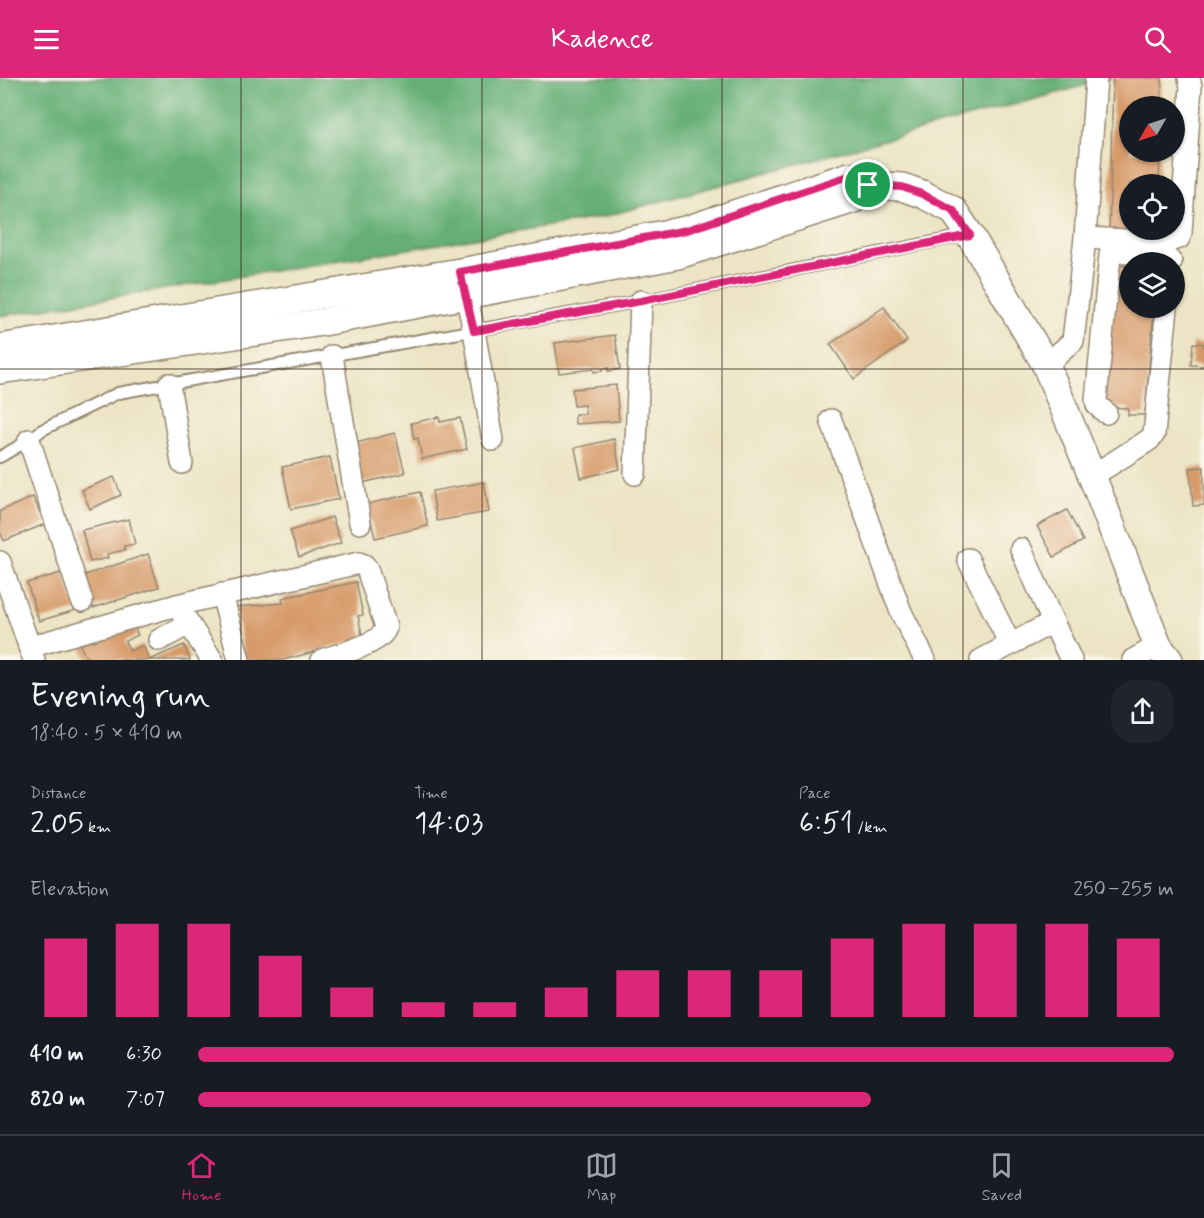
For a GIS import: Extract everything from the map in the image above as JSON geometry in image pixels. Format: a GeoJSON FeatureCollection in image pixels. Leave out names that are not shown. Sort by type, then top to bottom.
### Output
{"type":"FeatureCollection","features":[{"type":"Feature","properties":{"kind":"street"},"geometry":{"type":"LineString","coordinates":[[1096,78],[1085,238],[1073,341],[1097,384]]}},
{"type":"Feature","properties":{"kind":"street"},"geometry":{"type":"LineString","coordinates":[[1085,238],[1166,242],[1179,238],[1191,86],[1189,78]]}},
{"type":"Feature","properties":{"kind":"street"},"geometry":{"type":"LineString","coordinates":[[1090,171],[1097,162],[1101,128]]}},
{"type":"Feature","properties":{"kind":"street"},"geometry":{"type":"LineString","coordinates":[[0,370],[323,322],[463,284],[687,230],[849,176],[868,185],[902,187],[922,194],[953,210],[1046,365],[1163,653],[1133,660]]}},
{"type":"Feature","properties":{"kind":"street"},"geometry":{"type":"LineString","coordinates":[[1106,413],[1097,405],[1097,384],[1110,255],[1119,252]]}},
{"type":"Feature","properties":{"kind":"street"},"geometry":{"type":"LineString","coordinates":[[463,284],[474,331],[493,440]]}},
{"type":"Feature","properties":{"kind":"street"},"geometry":{"type":"LineString","coordinates":[[0,348],[463,284]]}},
{"type":"Feature","properties":{"kind":"street"},"geometry":{"type":"LineString","coordinates":[[635,474],[641,301]]}},
{"type":"Feature","properties":{"kind":"street"},"geometry":{"type":"LineString","coordinates":[[1092,476],[1149,440],[1154,434],[1166,318]]}},
{"type":"Feature","properties":{"kind":"street"},"geometry":{"type":"LineString","coordinates":[[1154,375],[1157,338],[1166,318]]}},
{"type":"Feature","properties":{"kind":"street"},"geometry":{"type":"LineString","coordinates":[[1046,365],[1073,341]]}},
{"type":"Feature","properties":{"kind":"street"},"geometry":{"type":"LineString","coordinates":[[332,356],[360,523]]}},
{"type":"Feature","properties":{"kind":"street"},"geometry":{"type":"LineString","coordinates":[[169,384],[182,463]]}},
{"type":"Feature","properties":{"kind":"street"},"geometry":{"type":"LineString","coordinates":[[831,420],[901,612],[925,660]]}},
{"type":"Feature","properties":{"kind":"street"},"geometry":{"type":"LineString","coordinates":[[29,440],[82,602]]}},
{"type":"Feature","properties":{"kind":"street"},"geometry":{"type":"LineString","coordinates":[[1021,549],[1071,660]]}},
{"type":"Feature","properties":{"kind":"street"},"geometry":{"type":"LineString","coordinates":[[968,559],[1010,644]]}},
{"type":"Feature","properties":{"kind":"street"},"geometry":{"type":"LineString","coordinates":[[1,566],[32,653],[177,605],[359,563],[364,565],[383,617],[385,631],[364,645],[322,660]]}},
{"type":"Feature","properties":{"kind":"street"},"geometry":{"type":"LineString","coordinates":[[222,594],[239,660]]}},
{"type":"Feature","properties":{"kind":"street"},"geometry":{"type":"LineString","coordinates":[[177,605],[212,660]]}},
{"type":"Feature","properties":{"kind":"street"},"geometry":{"type":"LineString","coordinates":[[981,660],[1053,621]]}},
{"type":"Feature","properties":{"kind":"street"},"geometry":{"type":"LineString","coordinates":[[159,640],[189,624]]}},
{"type":"Feature","properties":{"kind":"lane"},"geometry":{"type":"LineString","coordinates":[[0,457],[42,430],[118,393],[641,301],[970,235]]}},
{"type":"Feature","properties":{"kind":"green space"},"geometry":{"type":"Polygon","coordinates":[[[0,78],[1112,78],[603,217],[0,316],[0,78]]]}},
{"type":"Feature","properties":{"kind":"building"},"geometry":{"type":"Polygon","coordinates":[[[1113,78],[1162,78],[1161,96],[1119,96],[1119,162],[1160,162],[1159,174],[1119,174],[1119,235],[1109,235],[1113,78]]]}},
{"type":"Feature","properties":{"kind":"building"},"geometry":{"type":"Polygon","coordinates":[[[1118,265],[1119,318],[1153,318],[1145,415],[1128,415],[1128,408],[1103,407],[1118,265]]]}},
{"type":"Feature","properties":{"kind":"building"},"geometry":{"type":"Polygon","coordinates":[[[884,307],[907,341],[854,379],[830,344],[884,307]]]}},
{"type":"Feature","properties":{"kind":"building"},"geometry":{"type":"Polygon","coordinates":[[[615,335],[620,369],[559,373],[555,343],[615,335]]]}},
{"type":"Feature","properties":{"kind":"building"},"geometry":{"type":"Polygon","coordinates":[[[1193,343],[1204,344],[1204,366],[1191,365],[1193,343]]]}},
{"type":"Feature","properties":{"kind":"building"},"geometry":{"type":"Polygon","coordinates":[[[616,385],[619,421],[575,424],[575,414],[585,414],[585,405],[574,406],[572,389],[616,385]]]}},
{"type":"Feature","properties":{"kind":"building"},"geometry":{"type":"Polygon","coordinates":[[[439,417],[440,422],[460,418],[467,449],[422,459],[418,438],[414,439],[411,423],[439,417]]]}},
{"type":"Feature","properties":{"kind":"building"},"geometry":{"type":"Polygon","coordinates":[[[395,433],[405,473],[362,483],[352,444],[395,433]]]}},
{"type":"Feature","properties":{"kind":"building"},"geometry":{"type":"Polygon","coordinates":[[[614,439],[620,469],[581,478],[575,448],[614,439]]]}},
{"type":"Feature","properties":{"kind":"building"},"geometry":{"type":"Polygon","coordinates":[[[330,457],[339,499],[291,509],[282,467],[330,457]]]}},
{"type":"Feature","properties":{"kind":"building"},"geometry":{"type":"Polygon","coordinates":[[[1204,467],[1204,505],[1193,506],[1190,468],[1204,467]]]}},
{"type":"Feature","properties":{"kind":"building"},"geometry":{"type":"Polygon","coordinates":[[[114,477],[121,495],[90,509],[82,490],[114,477]]]}},
{"type":"Feature","properties":{"kind":"building"},"geometry":{"type":"Polygon","coordinates":[[[484,482],[489,512],[437,521],[432,491],[484,482]]]}},
{"type":"Feature","properties":{"kind":"building"},"geometry":{"type":"Polygon","coordinates":[[[420,492],[428,526],[375,538],[367,504],[420,492]]]}},
{"type":"Feature","properties":{"kind":"building"},"geometry":{"type":"Polygon","coordinates":[[[33,497],[45,524],[4,541],[0,532],[0,511],[33,497]]]}},
{"type":"Feature","properties":{"kind":"building"},"geometry":{"type":"Polygon","coordinates":[[[1067,510],[1083,541],[1054,557],[1037,526],[1067,510]]]}},
{"type":"Feature","properties":{"kind":"building"},"geometry":{"type":"Polygon","coordinates":[[[332,517],[341,543],[299,557],[290,531],[332,517]]]}},
{"type":"Feature","properties":{"kind":"building"},"geometry":{"type":"Polygon","coordinates":[[[129,519],[135,544],[124,546],[125,550],[107,554],[108,558],[90,562],[82,530],[129,519]]]}},
{"type":"Feature","properties":{"kind":"building"},"geometry":{"type":"Polygon","coordinates":[[[148,554],[159,587],[93,608],[82,576],[148,554]]]}},
{"type":"Feature","properties":{"kind":"building"},"geometry":{"type":"Polygon","coordinates":[[[64,572],[76,610],[39,621],[27,583],[64,572]]]}},
{"type":"Feature","properties":{"kind":"building"},"geometry":{"type":"Polygon","coordinates":[[[356,582],[363,615],[358,616],[363,639],[283,660],[244,660],[235,607],[283,603],[282,598],[356,582]]]}},
{"type":"Feature","properties":{"kind":"building"},"geometry":{"type":"Polygon","coordinates":[[[132,622],[138,635],[125,641],[130,651],[143,645],[149,660],[89,660],[88,657],[86,658],[80,645],[132,622]]]}},
{"type":"Feature","properties":{"kind":"building"},"geometry":{"type":"Polygon","coordinates":[[[184,645],[190,660],[149,660],[184,645]]]}},
{"type":"Feature","properties":{"kind":"route"},"geometry":{"type":"LineString","coordinates":[[849,176],[868,185],[902,187],[922,194],[953,210],[970,235],[641,301],[474,331],[460,272],[687,230],[849,176]]}}]}
